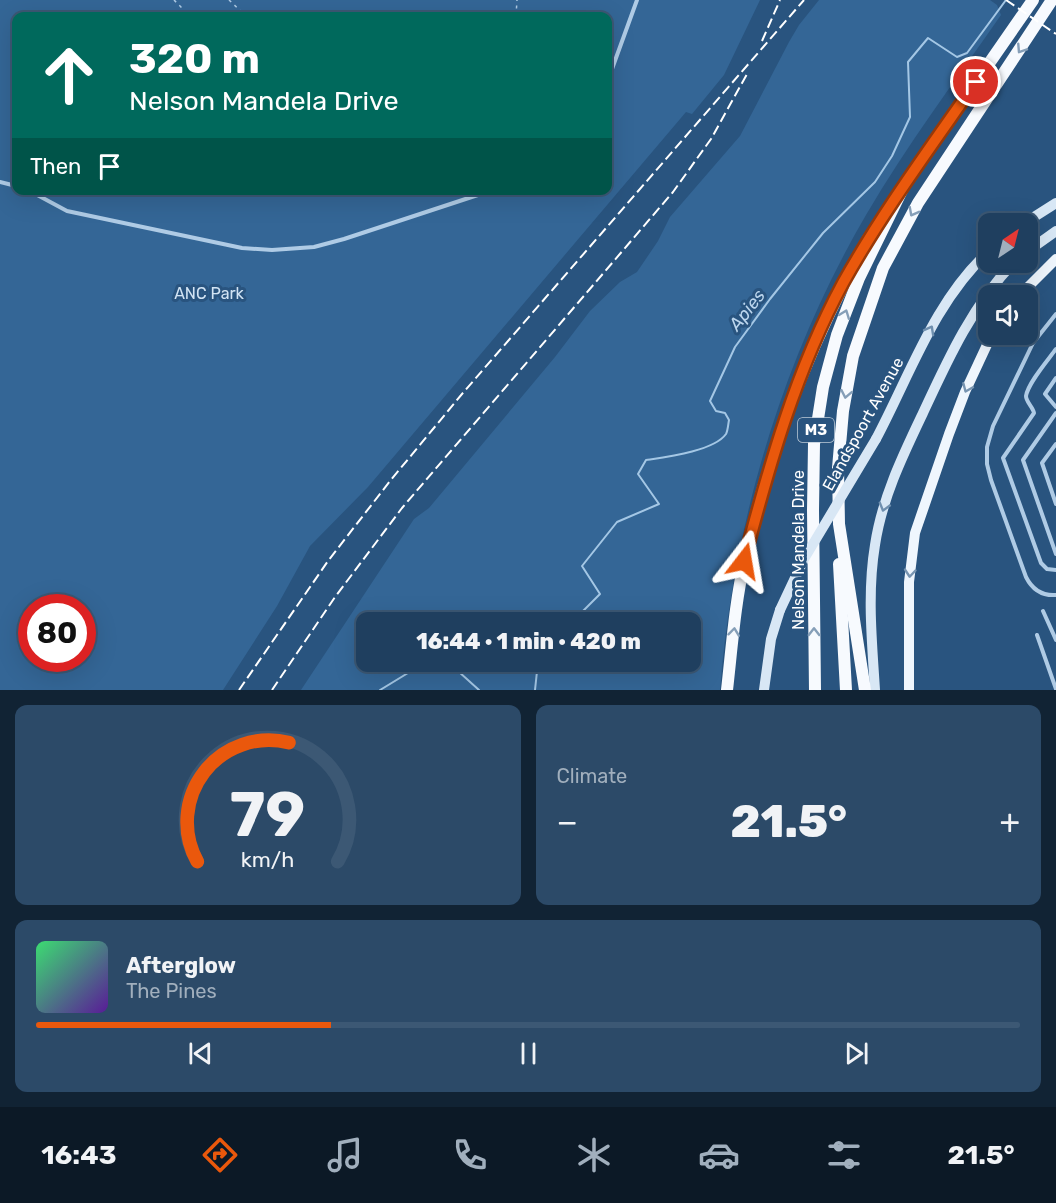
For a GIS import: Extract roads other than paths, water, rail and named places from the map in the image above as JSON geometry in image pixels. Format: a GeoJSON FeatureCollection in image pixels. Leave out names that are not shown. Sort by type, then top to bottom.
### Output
{"type":"FeatureCollection","features":[{"type":"Feature","properties":{"kind":"highway","name":"Nelson Mandela Drive"},"geometry":{"type":"LineString","coordinates":[[815,690],[814,444],[823,387],[837,335],[859,278],[904,186],[1033,0]]}},
{"type":"Feature","properties":{"kind":"highway","name":"M3"},"geometry":{"type":"LineString","coordinates":[[865,690],[839,524],[838,468],[843,411],[853,356],[883,268],[918,203],[1052,0]]}},
{"type":"Feature","properties":{"kind":"highway"},"geometry":{"type":"LineString","coordinates":[[727,690],[744,561],[764,484],[788,410],[818,335],[842,285],[873,231],[904,186]]}},
{"type":"Feature","properties":{"kind":"highway"},"geometry":{"type":"LineString","coordinates":[[839,524],[839,597],[846,690]]}},
{"type":"Feature","properties":{"kind":"main road"},"geometry":{"type":"LineString","coordinates":[[1000,48],[1027,0]]}},
{"type":"Feature","properties":{"kind":"main road"},"geometry":{"type":"LineString","coordinates":[[1038,214],[1056,203]]}},
{"type":"Feature","properties":{"kind":"main road"},"geometry":{"type":"LineString","coordinates":[[1038,244],[1056,231]]}},
{"type":"Feature","properties":{"kind":"main road"},"geometry":{"type":"LineString","coordinates":[[1030,285],[1056,259]]}},
{"type":"Feature","properties":{"kind":"main road","name":"Elandspoort Avenue"},"geometry":{"type":"LineString","coordinates":[[764,690],[771,639],[780,610],[804,559],[876,439],[942,310],[957,287],[978,263]]}},
{"type":"Feature","properties":{"kind":"main road"},"geometry":{"type":"LineString","coordinates":[[875,690],[870,586],[875,545],[886,499],[916,426],[959,338],[989,290],[1004,273]]}},
{"type":"Feature","properties":{"kind":"main road"},"geometry":{"type":"LineString","coordinates":[[909,690],[909,582],[915,533],[965,392],[987,345]]}},
{"type":"Feature","properties":{"kind":"lane"},"geometry":{"type":"LineString","coordinates":[[612,69],[637,0]]}},
{"type":"Feature","properties":{"kind":"lane"},"geometry":{"type":"LineString","coordinates":[[37,195],[67,211],[242,248],[272,250],[314,247],[344,239],[478,195]]}},
{"type":"Feature","properties":{"kind":"lane"},"geometry":{"type":"LineString","coordinates":[[1056,315],[1041,331],[1030,349],[990,432],[987,457],[991,480],[1026,577],[1031,586],[1040,592],[1056,595]]}},
{"type":"Feature","properties":{"kind":"lane"},"geometry":{"type":"LineString","coordinates":[[1056,349],[1026,396],[1034,413],[1004,458],[1041,563],[1047,569],[1056,570]]}},
{"type":"Feature","properties":{"kind":"lane"},"geometry":{"type":"LineString","coordinates":[[1056,378],[1045,394],[1056,407]]}},
{"type":"Feature","properties":{"kind":"lane"},"geometry":{"type":"LineString","coordinates":[[1056,413],[1023,460],[1056,554]]}},
{"type":"Feature","properties":{"kind":"lane"},"geometry":{"type":"LineString","coordinates":[[1056,444],[1042,464],[1056,504]]}},
{"type":"Feature","properties":{"kind":"lane"},"geometry":{"type":"LineString","coordinates":[[1044,610],[1056,640]]}},
{"type":"Feature","properties":{"kind":"lane"},"geometry":{"type":"LineString","coordinates":[[1037,635],[1056,689]]}},
{"type":"Feature","properties":{"kind":"waterway","name":"Apies"},"geometry":{"type":"LineString","coordinates":[[582,612],[600,594],[582,566],[617,522],[659,504],[638,474],[646,460],[701,449],[720,440],[726,434],[729,420],[725,413],[716,411],[710,401],[735,347],[823,233],[875,182],[892,156],[910,117],[908,62],[928,38],[957,57],[967,53],[1006,0]]}},
{"type":"Feature","properties":{"kind":"waterway","name":"Apies"},"geometry":{"type":"LineString","coordinates":[[380,690],[410,672]]}},
{"type":"Feature","properties":{"kind":"waterway","name":"Apies"},"geometry":{"type":"LineString","coordinates":[[459,672],[479,690]]}},
{"type":"Feature","properties":{"kind":"waterway","name":"Apies"},"geometry":{"type":"LineString","coordinates":[[535,690],[537,672]]}},
{"type":"Feature","properties":{"kind":"railway"},"geometry":{"type":"LineString","coordinates":[[762,41],[780,0]]}},
{"type":"Feature","properties":{"kind":"railway"},"geometry":{"type":"LineString","coordinates":[[239,690],[328,561],[390,481],[462,394],[804,0]]}},
{"type":"Feature","properties":{"kind":"railway"},"geometry":{"type":"LineString","coordinates":[[1006,0],[1056,34]]}},
{"type":"Feature","properties":{"kind":"railway"},"geometry":{"type":"LineString","coordinates":[[272,690],[335,597],[402,508],[673,192],[711,139],[747,74]]}},
{"type":"Feature","properties":{"kind":"park label","name":"ANC Park"},"geometry":{"type":"Point","coordinates":[209,293]}}]}
